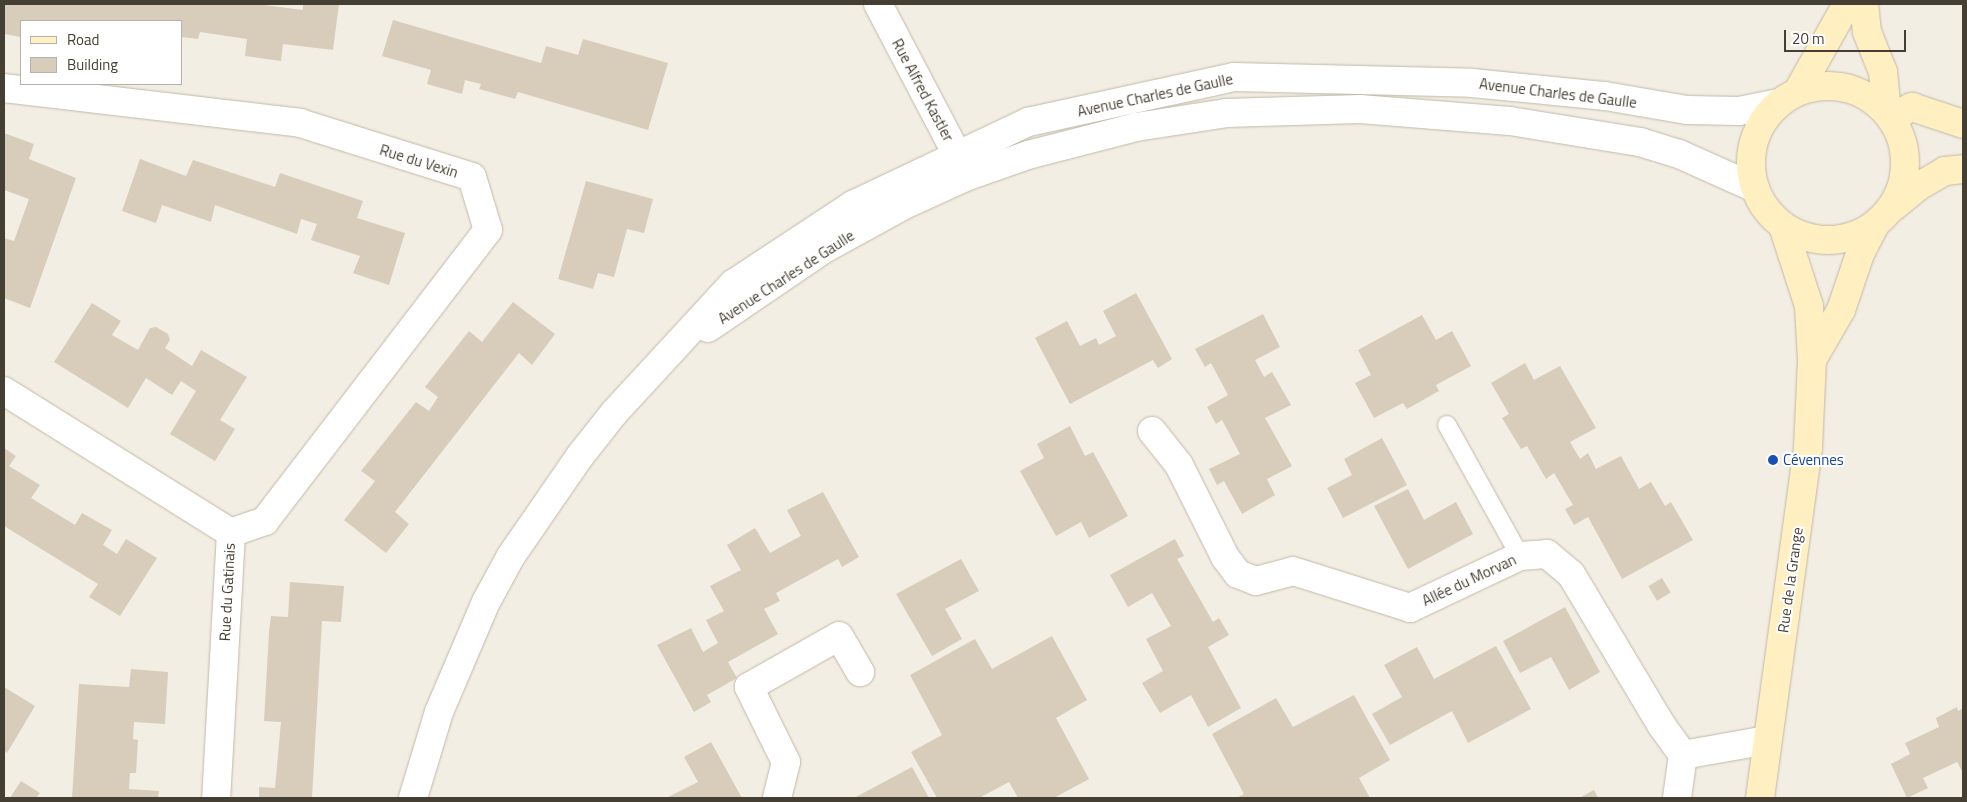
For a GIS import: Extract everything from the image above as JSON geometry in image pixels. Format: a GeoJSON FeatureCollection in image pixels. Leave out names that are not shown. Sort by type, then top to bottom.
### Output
{"type":"FeatureCollection","features":[{"type":"Feature","properties":{"kind":"street","name":"Rue Alfred Kastler"},"geometry":{"type":"LineString","coordinates":[[878,4],[962,165]]}},
{"type":"Feature","properties":{"kind":"street"},"geometry":{"type":"LineString","coordinates":[[1848,4],[1788,97],[1763,120],[1754,142],[1751,165],[1755,188],[1766,209],[1783,226],[1804,237],[1827,241],[1852,237],[1883,217],[1919,186],[1945,171],[1963,169]]}},
{"type":"Feature","properties":{"kind":"street"},"geometry":{"type":"LineString","coordinates":[[1864,4],[1867,32],[1883,72],[1889,115]]}},
{"type":"Feature","properties":{"kind":"street","name":"Avenue Charles de Gaulle"},"geometry":{"type":"LineString","coordinates":[[413,798],[439,712],[465,647],[511,556],[580,456],[614,413],[665,358],[824,249],[904,205],[1028,122],[1234,77],[1472,83],[1605,96],[1687,110],[1739,111],[1788,97]]}},
{"type":"Feature","properties":{"kind":"street"},"geometry":{"type":"LineString","coordinates":[[1788,97],[1821,85],[1843,86],[1868,95],[1889,115],[1901,135],[1907,162],[1902,186],[1883,217]]}},
{"type":"Feature","properties":{"kind":"street","name":"Rue du Vexin"},"geometry":{"type":"LineString","coordinates":[[4,88],[300,124],[472,177],[488,230],[265,521],[231,533]]}},
{"type":"Feature","properties":{"kind":"street"},"geometry":{"type":"LineString","coordinates":[[1889,115],[1912,108],[1963,124]]}},
{"type":"Feature","properties":{"kind":"street","name":"Avenue Charles de Gaulle"},"geometry":{"type":"LineString","coordinates":[[962,165],[1028,156],[1136,127],[1226,113],[1360,109],[1510,121],[1640,142],[1679,154],[1755,188]]}},
{"type":"Feature","properties":{"kind":"street","name":"Rue de la Grange"},"geometry":{"type":"LineString","coordinates":[[1812,360],[1841,310],[1860,254],[1883,217]]}},
{"type":"Feature","properties":{"kind":"street","name":"Rue de la Grange"},"geometry":{"type":"LineString","coordinates":[[1760,798],[1808,448],[1812,360],[1809,306],[1783,226]]}},
{"type":"Feature","properties":{"kind":"street","name":"Rue du Gatinais"},"geometry":{"type":"LineString","coordinates":[[4,391],[231,533],[216,798]]}},
{"type":"Feature","properties":{"kind":"street","name":"Allée du Morvan"},"geometry":{"type":"LineString","coordinates":[[1152,431],[1178,465],[1225,556],[1238,574],[1256,581],[1294,571],[1410,608],[1520,556],[1547,554],[1572,574],[1683,755]]}},
{"type":"Feature","properties":{"kind":"street"},"geometry":{"type":"LineString","coordinates":[[777,798],[786,762],[750,688],[839,636],[860,672]]}},
{"type":"Feature","properties":{"kind":"street"},"geometry":{"type":"LineString","coordinates":[[1677,798],[1683,755],[1767,740]]}},
{"type":"Feature","properties":{"kind":"lane"},"geometry":{"type":"LineString","coordinates":[[1447,426],[1520,556]]}},
{"type":"Feature","properties":{"kind":"building"},"geometry":{"type":"Polygon","coordinates":[[[4,4],[256,4],[303,10],[303,4],[339,4],[333,50],[283,44],[281,61],[245,56],[247,39],[200,32],[198,39],[182,37],[182,20],[20,20],[20,37],[4,34],[4,4]]]}},
{"type":"Feature","properties":{"kind":"building"},"geometry":{"type":"Polygon","coordinates":[[[393,20],[541,63],[546,46],[578,55],[583,39],[668,63],[648,130],[518,92],[515,99],[479,89],[481,84],[465,80],[462,94],[427,84],[431,70],[382,56],[393,20]]]}},
{"type":"Feature","properties":{"kind":"building"},"geometry":{"type":"Polygon","coordinates":[[[4,133],[34,144],[29,159],[76,178],[30,308],[4,298],[4,238],[14,241],[29,199],[4,190],[4,133]]]}},
{"type":"Feature","properties":{"kind":"building"},"geometry":{"type":"Polygon","coordinates":[[[140,159],[186,176],[193,160],[275,187],[280,173],[363,201],[357,218],[405,233],[389,285],[353,273],[360,256],[311,240],[317,224],[301,219],[297,234],[215,205],[211,222],[162,205],[156,223],[122,211],[140,159]]]}},
{"type":"Feature","properties":{"kind":"building"},"geometry":{"type":"Polygon","coordinates":[[[586,181],[653,199],[644,233],[627,229],[614,277],[598,273],[593,289],[558,279],[586,181]]]}},
{"type":"Feature","properties":{"kind":"building"},"geometry":{"type":"Polygon","coordinates":[[[1136,293],[1172,359],[1158,368],[1153,360],[1070,404],[1035,338],[1067,321],[1080,346],[1096,338],[1099,345],[1116,336],[1103,311],[1136,293]]]}},
{"type":"Feature","properties":{"kind":"building"},"geometry":{"type":"Polygon","coordinates":[[[513,302],[555,334],[532,365],[519,353],[395,512],[409,524],[386,553],[344,520],[375,481],[361,471],[416,402],[429,411],[438,397],[425,387],[469,331],[482,342],[513,302]]]}},
{"type":"Feature","properties":{"kind":"building"},"geometry":{"type":"Polygon","coordinates":[[[92,303],[121,321],[112,335],[138,350],[150,328],[156,327],[168,334],[170,340],[165,348],[192,366],[201,350],[247,377],[220,420],[235,429],[215,461],[170,434],[196,391],[181,381],[172,395],[146,378],[128,408],[54,362],[92,303]]]}},
{"type":"Feature","properties":{"kind":"building"},"geometry":{"type":"Polygon","coordinates":[[[1263,314],[1280,347],[1255,360],[1264,377],[1272,372],[1291,405],[1265,418],[1292,466],[1267,479],[1275,495],[1242,514],[1224,481],[1217,485],[1209,469],[1240,454],[1222,420],[1216,424],[1207,407],[1228,395],[1211,363],[1205,367],[1195,349],[1263,314]]]}},
{"type":"Feature","properties":{"kind":"building"},"geometry":{"type":"Polygon","coordinates":[[[1422,315],[1436,340],[1452,331],[1471,366],[1436,385],[1439,391],[1407,409],[1403,403],[1374,418],[1355,383],[1371,375],[1358,350],[1422,315]]]}},
{"type":"Feature","properties":{"kind":"building"},"geometry":{"type":"Polygon","coordinates":[[[1525,363],[1534,380],[1560,366],[1596,428],[1570,442],[1580,459],[1588,453],[1596,469],[1621,456],[1639,489],[1651,482],[1665,506],[1671,502],[1693,540],[1622,579],[1588,517],[1574,525],[1565,509],[1573,505],[1554,473],[1546,479],[1527,446],[1521,449],[1502,418],[1509,414],[1491,383],[1525,363]]]}},
{"type":"Feature","properties":{"kind":"building"},"geometry":{"type":"Polygon","coordinates":[[[1070,426],[1085,456],[1093,452],[1128,516],[1089,538],[1081,522],[1056,536],[1020,471],[1044,458],[1037,444],[1070,426]]]}},
{"type":"Feature","properties":{"kind":"building"},"geometry":{"type":"Polygon","coordinates":[[[1382,438],[1407,485],[1343,518],[1327,488],[1352,475],[1344,459],[1382,438]]]}},
{"type":"Feature","properties":{"kind":"building"},"geometry":{"type":"Polygon","coordinates":[[[4,448],[16,456],[9,466],[40,485],[31,498],[75,525],[82,513],[112,530],[103,545],[117,554],[126,539],[157,558],[120,616],[89,597],[98,584],[4,526],[4,448]]]}},
{"type":"Feature","properties":{"kind":"building"},"geometry":{"type":"Polygon","coordinates":[[[1408,489],[1424,520],[1456,502],[1473,534],[1408,569],[1374,506],[1408,489]]]}},
{"type":"Feature","properties":{"kind":"building"},"geometry":{"type":"Polygon","coordinates":[[[823,492],[859,557],[842,567],[838,559],[776,593],[780,601],[764,609],[778,634],[728,662],[737,678],[707,695],[711,702],[694,712],[657,645],[691,628],[703,652],[718,643],[706,620],[724,611],[710,586],[741,570],[727,545],[755,528],[770,553],[801,536],[787,510],[823,492]]]}},
{"type":"Feature","properties":{"kind":"building"},"geometry":{"type":"Polygon","coordinates":[[[1175,539],[1184,556],[1177,559],[1213,622],[1219,618],[1229,635],[1208,647],[1241,708],[1208,727],[1191,695],[1160,713],[1142,683],[1163,671],[1146,639],[1171,626],[1152,593],[1128,607],[1110,575],[1175,539]]]}},
{"type":"Feature","properties":{"kind":"building"},"geometry":{"type":"Polygon","coordinates":[[[961,559],[979,591],[945,609],[962,639],[932,656],[896,594],[961,559]]]}},
{"type":"Feature","properties":{"kind":"building"},"geometry":{"type":"Polygon","coordinates":[[[1662,578],[1671,593],[1657,601],[1648,586],[1662,578]]]}},
{"type":"Feature","properties":{"kind":"building"},"geometry":{"type":"Polygon","coordinates":[[[290,582],[344,586],[341,622],[322,621],[312,798],[259,798],[259,787],[275,788],[281,722],[264,721],[269,632],[271,616],[288,617],[290,582]]]}},
{"type":"Feature","properties":{"kind":"building"},"geometry":{"type":"Polygon","coordinates":[[[1565,607],[1600,672],[1569,690],[1551,657],[1520,673],[1503,641],[1565,607]]]}},
{"type":"Feature","properties":{"kind":"building"},"geometry":{"type":"Polygon","coordinates":[[[1052,636],[1087,700],[1056,718],[1089,779],[1054,798],[1018,798],[1009,782],[979,798],[937,798],[911,752],[942,735],[910,675],[975,639],[992,669],[1052,636]]]}},
{"type":"Feature","properties":{"kind":"building"},"geometry":{"type":"Polygon","coordinates":[[[1496,646],[1531,709],[1468,743],[1452,711],[1390,745],[1372,714],[1402,697],[1384,665],[1417,647],[1434,679],[1496,646]]]}},
{"type":"Feature","properties":{"kind":"building"},"geometry":{"type":"Polygon","coordinates":[[[131,669],[168,672],[165,724],[134,722],[133,739],[138,740],[136,773],[130,773],[129,789],[159,791],[158,798],[72,798],[79,684],[129,687],[131,669]]]}},
{"type":"Feature","properties":{"kind":"building"},"geometry":{"type":"Polygon","coordinates":[[[4,687],[35,706],[7,753],[4,750],[4,687]]]}},
{"type":"Feature","properties":{"kind":"building"},"geometry":{"type":"Polygon","coordinates":[[[1354,695],[1390,760],[1359,778],[1370,798],[1236,798],[1244,794],[1212,734],[1276,698],[1293,727],[1354,695]]]}},
{"type":"Feature","properties":{"kind":"building"},"geometry":{"type":"Polygon","coordinates":[[[1957,707],[1958,711],[1963,708],[1963,773],[1957,762],[1923,778],[1928,788],[1907,798],[1891,764],[1910,754],[1905,743],[1939,727],[1936,718],[1957,707]]]}},
{"type":"Feature","properties":{"kind":"building"},"geometry":{"type":"Polygon","coordinates":[[[711,742],[742,798],[666,798],[698,782],[684,757],[711,742]]]}},
{"type":"Feature","properties":{"kind":"building"},"geometry":{"type":"Polygon","coordinates":[[[912,767],[929,798],[854,798],[912,767]]]}},
{"type":"Feature","properties":{"kind":"building"},"geometry":{"type":"Polygon","coordinates":[[[21,781],[40,793],[36,798],[10,798],[21,781]]]}},
{"type":"Feature","properties":{"kind":"building"},"geometry":{"type":"Polygon","coordinates":[[[1594,790],[1598,798],[1579,798],[1594,790]]]}},
{"type":"Feature","properties":{"kind":"place","name":"Cévennes"},"geometry":{"type":"Point","coordinates":[1773,460]}}]}
